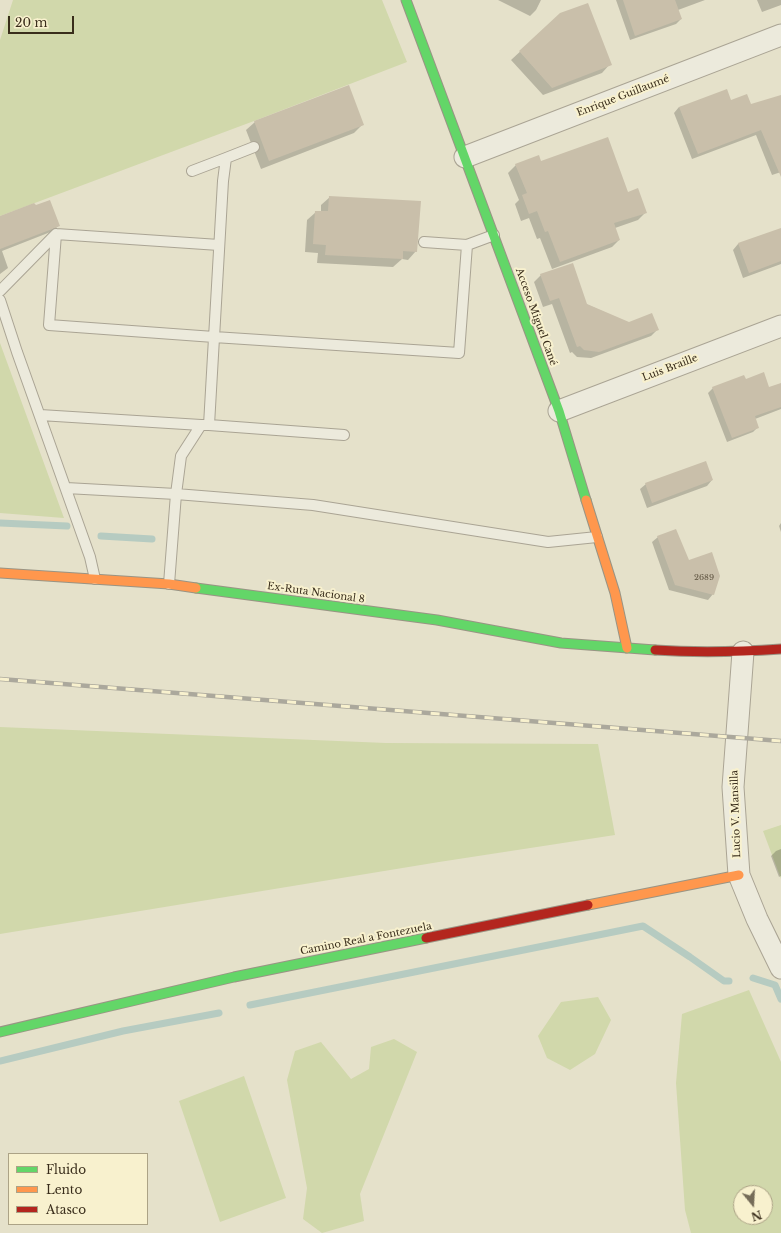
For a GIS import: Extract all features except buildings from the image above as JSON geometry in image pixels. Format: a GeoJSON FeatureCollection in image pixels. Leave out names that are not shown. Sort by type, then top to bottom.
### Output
{"type":"FeatureCollection","features":[{"type":"Feature","properties":{"kind":"main road","name":"Acceso Miguel Cané"},"geometry":{"type":"LineString","coordinates":[[406,0],[559,411],[615,593],[627,648]]}},
{"type":"Feature","properties":{"kind":"main road","name":"Ex-Ruta Nacional 8"},"geometry":{"type":"LineString","coordinates":[[0,573],[169,584],[437,620],[561,643],[685,652],[743,652],[781,649]]}},
{"type":"Feature","properties":{"kind":"main road","name":"Camino Real a Fontezuela"},"geometry":{"type":"LineString","coordinates":[[0,1032],[234,977],[739,875]]}},
{"type":"Feature","properties":{"kind":"street","name":"Enrique Guillaumé"},"geometry":{"type":"LineString","coordinates":[[465,157],[781,35]]}},
{"type":"Feature","properties":{"kind":"street","name":"Luis Braille"},"geometry":{"type":"LineString","coordinates":[[559,411],[781,326]]}},
{"type":"Feature","properties":{"kind":"street","name":"Lucio V. Mansilla"},"geometry":{"type":"LineString","coordinates":[[743,652],[733,787],[739,875],[757,919],[781,968]]}},
{"type":"Feature","properties":{"kind":"lane"},"geometry":{"type":"LineString","coordinates":[[192,171],[254,147]]}},
{"type":"Feature","properties":{"kind":"lane"},"geometry":{"type":"LineString","coordinates":[[169,584],[176,494],[181,456],[205,425],[214,337],[223,181],[226,158]]}},
{"type":"Feature","properties":{"kind":"lane"},"geometry":{"type":"LineString","coordinates":[[0,292],[56,234],[219,245]]}},
{"type":"Feature","properties":{"kind":"lane"},"geometry":{"type":"LineString","coordinates":[[56,234],[49,325],[459,353],[467,245]]}},
{"type":"Feature","properties":{"kind":"lane"},"geometry":{"type":"LineString","coordinates":[[424,242],[467,245],[494,235]]}},
{"type":"Feature","properties":{"kind":"lane"},"geometry":{"type":"LineString","coordinates":[[0,300],[90,557],[95,579]]}},
{"type":"Feature","properties":{"kind":"lane"},"geometry":{"type":"LineString","coordinates":[[40,415],[344,435]]}},
{"type":"Feature","properties":{"kind":"lane"},"geometry":{"type":"LineString","coordinates":[[66,488],[176,494],[313,505],[548,542],[597,537]]}},
{"type":"Feature","properties":{"kind":"green space"},"geometry":{"type":"Polygon","coordinates":[[[13,0],[382,0],[407,62],[0,216],[0,40],[13,0]]]}},
{"type":"Feature","properties":{"kind":"green space"},"geometry":{"type":"Polygon","coordinates":[[[0,343],[64,518],[0,513],[0,343]]]}},
{"type":"Feature","properties":{"kind":"green space"},"geometry":{"type":"Polygon","coordinates":[[[0,727],[386,743],[598,744],[615,835],[439,862],[0,934],[0,727]]]}},
{"type":"Feature","properties":{"kind":"green space"},"geometry":{"type":"Polygon","coordinates":[[[781,825],[781,879],[763,831],[781,825]]]}},
{"type":"Feature","properties":{"kind":"green space"},"geometry":{"type":"Polygon","coordinates":[[[749,990],[781,1062],[781,1233],[691,1233],[685,1210],[676,1083],[682,1014],[749,990]]]}},
{"type":"Feature","properties":{"kind":"green space"},"geometry":{"type":"Polygon","coordinates":[[[598,997],[611,1020],[595,1054],[570,1070],[547,1058],[538,1036],[561,1002],[598,997]]]}},
{"type":"Feature","properties":{"kind":"green space"},"geometry":{"type":"Polygon","coordinates":[[[394,1039],[417,1052],[360,1194],[364,1221],[322,1233],[303,1219],[307,1188],[287,1080],[295,1051],[321,1042],[351,1079],[369,1069],[371,1047],[394,1039]]]}},
{"type":"Feature","properties":{"kind":"green space"},"geometry":{"type":"Polygon","coordinates":[[[244,1076],[286,1198],[220,1222],[179,1101],[244,1076]]]}},
{"type":"Feature","properties":{"kind":"waterway"},"geometry":{"type":"LineString","coordinates":[[0,523],[67,526]]}},
{"type":"Feature","properties":{"kind":"waterway"},"geometry":{"type":"LineString","coordinates":[[101,536],[152,539]]}},
{"type":"Feature","properties":{"kind":"waterway"},"geometry":{"type":"LineString","coordinates":[[250,1005],[643,926],[724,981],[729,981]]}},
{"type":"Feature","properties":{"kind":"waterway"},"geometry":{"type":"LineString","coordinates":[[753,978],[775,985],[781,999]]}},
{"type":"Feature","properties":{"kind":"waterway"},"geometry":{"type":"LineString","coordinates":[[0,1061],[123,1031],[219,1013]]}},
{"type":"Feature","properties":{"kind":"railway"},"geometry":{"type":"LineString","coordinates":[[0,679],[781,741]]}},
{"type":"Feature","properties":{"kind":"traffic: fast"},"geometry":{"type":"LineString","coordinates":[[406,0],[559,411],[586,500]]}},
{"type":"Feature","properties":{"kind":"traffic: fast"},"geometry":{"type":"LineString","coordinates":[[196,588],[437,620],[561,643],[655,650]]}},
{"type":"Feature","properties":{"kind":"traffic: fast"},"geometry":{"type":"LineString","coordinates":[[0,1032],[234,977],[426,938]]}},
{"type":"Feature","properties":{"kind":"traffic: slow"},"geometry":{"type":"LineString","coordinates":[[586,500],[615,593],[627,648]]}},
{"type":"Feature","properties":{"kind":"traffic: slow"},"geometry":{"type":"LineString","coordinates":[[0,573],[169,584],[196,588]]}},
{"type":"Feature","properties":{"kind":"traffic: slow"},"geometry":{"type":"LineString","coordinates":[[588,905],[739,875]]}},
{"type":"Feature","properties":{"kind":"traffic: jam"},"geometry":{"type":"LineString","coordinates":[[655,650],[718,652],[781,649]]}},
{"type":"Feature","properties":{"kind":"traffic: jam"},"geometry":{"type":"LineString","coordinates":[[426,938],[588,905]]}}]}
